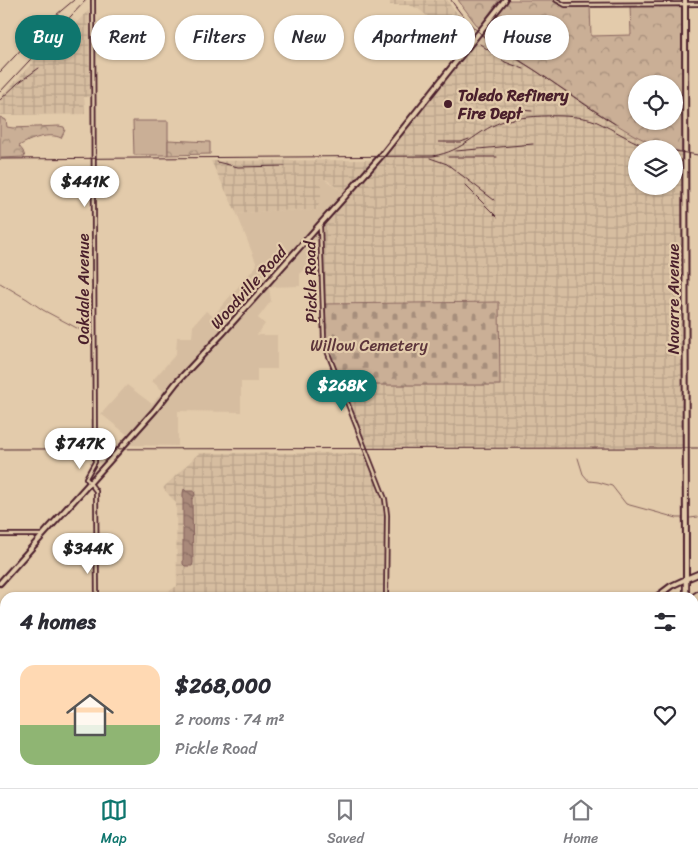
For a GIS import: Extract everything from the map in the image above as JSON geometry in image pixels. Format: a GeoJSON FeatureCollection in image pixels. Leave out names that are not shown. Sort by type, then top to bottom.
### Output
{"type":"FeatureCollection","features":[{"type":"Feature","properties":{"kind":"highway"},"geometry":{"type":"LineString","coordinates":[[686,579],[698,574]]}},
{"type":"Feature","properties":{"kind":"highway","name":"Navarre Avenue"},"geometry":{"type":"LineString","coordinates":[[686,579],[686,592]]}},
{"type":"Feature","properties":{"kind":"main road","name":"Woodville Road"},"geometry":{"type":"LineString","coordinates":[[0,583],[396,138],[505,0]]}},
{"type":"Feature","properties":{"kind":"main road","name":"Navarre Avenue"},"geometry":{"type":"LineString","coordinates":[[685,2],[686,579]]}},
{"type":"Feature","properties":{"kind":"main road"},"geometry":{"type":"LineString","coordinates":[[664,592],[686,579]]}},
{"type":"Feature","properties":{"kind":"street","name":"Oakdale Avenue"},"geometry":{"type":"LineString","coordinates":[[89,484],[86,478],[95,464],[93,0]]}},
{"type":"Feature","properties":{"kind":"street"},"geometry":{"type":"LineString","coordinates":[[557,1],[565,5],[685,2],[698,4]]}},
{"type":"Feature","properties":{"kind":"street","name":"Pickle Road"},"geometry":{"type":"LineString","coordinates":[[320,225],[324,340],[385,499],[387,514],[386,592]]}},
{"type":"Feature","properties":{"kind":"street"},"geometry":{"type":"LineString","coordinates":[[89,484],[96,491],[97,592]]}},
{"type":"Feature","properties":{"kind":"street"},"geometry":{"type":"LineString","coordinates":[[0,535],[43,535]]}},
{"type":"Feature","properties":{"kind":"shaded area"},"geometry":{"type":"Polygon","coordinates":[[[390,0],[448,0],[459,15],[426,15],[409,5],[390,5],[390,0]]]}},
{"type":"Feature","properties":{"kind":"shaded area"},"geometry":{"type":"Polygon","coordinates":[[[89,10],[90,97],[84,97],[85,114],[0,115],[0,98],[35,60],[81,60],[81,18],[89,10]]]}},
{"type":"Feature","properties":{"kind":"shaded area"},"geometry":{"type":"Polygon","coordinates":[[[479,33],[485,38],[485,60],[518,60],[634,135],[646,140],[628,140],[628,195],[683,195],[683,152],[686,153],[686,448],[366,448],[341,385],[500,385],[498,302],[322,304],[320,225],[380,157],[457,60],[475,60],[475,38],[479,33]]]}},
{"type":"Feature","properties":{"kind":"shaded area"},"geometry":{"type":"Polygon","coordinates":[[[374,160],[343,192],[327,180],[321,178],[321,201],[316,210],[237,214],[211,161],[374,160]]]}},
{"type":"Feature","properties":{"kind":"shaded area"},"geometry":{"type":"Polygon","coordinates":[[[321,177],[343,192],[318,232],[319,265],[310,265],[300,274],[300,286],[269,287],[271,301],[258,318],[265,324],[257,335],[277,335],[277,369],[257,369],[257,382],[241,382],[241,412],[178,411],[178,446],[128,445],[134,440],[101,414],[127,385],[152,404],[163,391],[152,381],[176,354],[177,337],[192,337],[193,326],[206,311],[213,316],[257,265],[237,214],[316,210],[321,201],[321,177]]]}},
{"type":"Feature","properties":{"kind":"shaded area"},"geometry":{"type":"Polygon","coordinates":[[[199,453],[364,453],[382,496],[384,514],[383,592],[168,592],[177,586],[176,503],[163,488],[199,453]]]}},
{"type":"Feature","properties":{"kind":"green space"},"geometry":{"type":"Polygon","coordinates":[[[458,0],[499,0],[488,15],[485,15],[485,20],[479,28],[475,23],[475,15],[469,15],[458,0]]]}},
{"type":"Feature","properties":{"kind":"green space"},"geometry":{"type":"Polygon","coordinates":[[[505,0],[556,0],[565,5],[590,5],[591,36],[631,35],[630,5],[685,4],[686,153],[683,152],[683,140],[644,140],[609,120],[518,60],[569,60],[569,15],[493,15],[505,0]]]}},
{"type":"Feature","properties":{"kind":"green space"},"geometry":{"type":"Polygon","coordinates":[[[485,25],[485,38],[479,33],[485,25]]]}},
{"type":"Feature","properties":{"kind":"green space"},"geometry":{"type":"Polygon","coordinates":[[[0,117],[6,120],[7,127],[59,126],[64,127],[65,130],[61,138],[56,136],[40,137],[19,146],[25,157],[0,158],[0,117]]]}},
{"type":"Feature","properties":{"kind":"green space"},"geometry":{"type":"Polygon","coordinates":[[[133,121],[168,121],[168,155],[134,155],[133,121]]]}},
{"type":"Feature","properties":{"kind":"green space"},"geometry":{"type":"Polygon","coordinates":[[[168,140],[210,142],[210,154],[168,155],[168,140]]]}},
{"type":"Feature","properties":{"kind":"green space","name":"Willow Cemetery"},"geometry":{"type":"Polygon","coordinates":[[[499,302],[500,385],[341,385],[324,340],[322,304],[499,302]]]}},
{"type":"Feature","properties":{"kind":"water"},"geometry":{"type":"Polygon","coordinates":[[[184,489],[186,491],[194,491],[195,495],[192,499],[192,566],[185,566],[183,564],[184,489]]]}},
{"type":"Feature","properties":{"kind":"waterway"},"geometry":{"type":"LineString","coordinates":[[0,283],[43,310],[88,334]]}},
{"type":"Feature","properties":{"kind":"waterway"},"geometry":{"type":"LineString","coordinates":[[578,458],[583,474],[589,481],[612,486],[626,504],[682,518]]}},
{"type":"Feature","properties":{"kind":"waterway"},"geometry":{"type":"LineString","coordinates":[[690,518],[698,517]]}},
{"type":"Feature","properties":{"kind":"railway"},"geometry":{"type":"LineString","coordinates":[[0,72],[44,25],[74,0]]}},
{"type":"Feature","properties":{"kind":"railway"},"geometry":{"type":"LineString","coordinates":[[0,92],[86,0]]}},
{"type":"Feature","properties":{"kind":"railway"},"geometry":{"type":"LineString","coordinates":[[451,0],[471,24],[491,42],[615,124]]}},
{"type":"Feature","properties":{"kind":"railway"},"geometry":{"type":"LineString","coordinates":[[480,44],[505,62],[524,69]]}},
{"type":"Feature","properties":{"kind":"railway"},"geometry":{"type":"LineString","coordinates":[[0,100],[18,83],[39,68]]}},
{"type":"Feature","properties":{"kind":"railway"},"geometry":{"type":"LineString","coordinates":[[496,108],[532,111]]}},
{"type":"Feature","properties":{"kind":"railway"},"geometry":{"type":"LineString","coordinates":[[0,159],[433,156],[453,150],[501,122],[548,116],[586,118],[631,140]]}},
{"type":"Feature","properties":{"kind":"railway"},"geometry":{"type":"LineString","coordinates":[[439,142],[461,142],[469,139]]}},
{"type":"Feature","properties":{"kind":"railway"},"geometry":{"type":"LineString","coordinates":[[456,151],[533,144]]}},
{"type":"Feature","properties":{"kind":"railway"},"geometry":{"type":"LineString","coordinates":[[683,152],[698,155]]}},
{"type":"Feature","properties":{"kind":"railway"},"geometry":{"type":"LineString","coordinates":[[448,157],[497,157]]}},
{"type":"Feature","properties":{"kind":"railway"},"geometry":{"type":"LineString","coordinates":[[430,158],[447,164],[494,200]]}},
{"type":"Feature","properties":{"kind":"railway"},"geometry":{"type":"LineString","coordinates":[[217,162],[238,167],[285,166]]}},
{"type":"Feature","properties":{"kind":"railway"},"geometry":{"type":"LineString","coordinates":[[465,185],[497,217]]}},
{"type":"Feature","properties":{"kind":"railway"},"geometry":{"type":"LineString","coordinates":[[0,449],[698,448]]}},
{"type":"Feature","properties":{"kind":"place","name":"Toledo Refinery Fire Dept"},"geometry":{"type":"Point","coordinates":[448,104]}}]}
